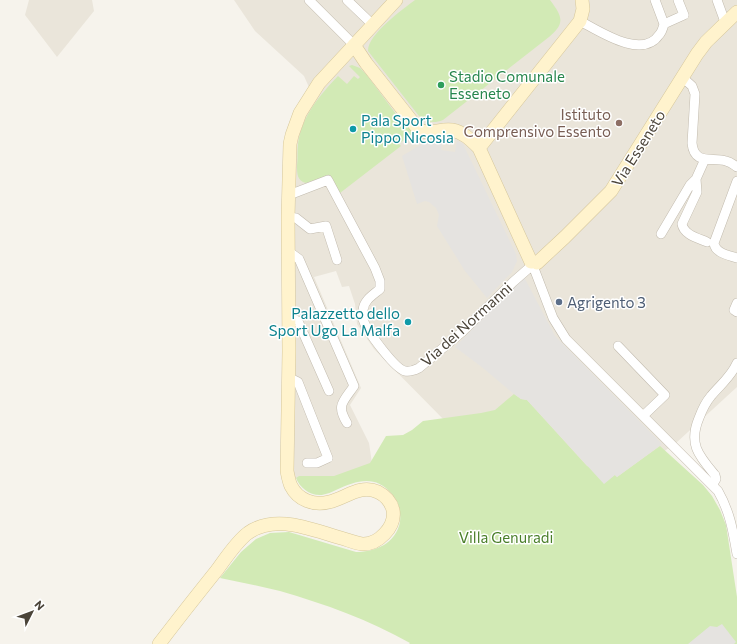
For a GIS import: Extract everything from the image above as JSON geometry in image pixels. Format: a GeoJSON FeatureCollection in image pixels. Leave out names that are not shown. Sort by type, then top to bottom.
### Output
{"type":"FeatureCollection","features":[{"type":"Feature","properties":{"kind":"main road"},"geometry":{"type":"LineString","coordinates":[[159,644],[234,548],[248,533],[263,526],[276,523],[292,524],[362,544],[375,541],[384,534],[392,523],[393,512],[390,502],[383,495],[375,491],[364,490],[353,492],[330,502],[316,504],[305,500],[295,493],[290,485],[287,471],[289,317],[288,217],[290,144],[294,127],[300,113],[319,82],[396,0]]}},
{"type":"Feature","properties":{"kind":"main road"},"geometry":{"type":"LineString","coordinates":[[479,148],[580,21],[583,9],[582,0]]}},
{"type":"Feature","properties":{"kind":"main road","name":"Via Esseneto"},"geometry":{"type":"LineString","coordinates":[[533,266],[585,218],[611,191],[702,46],[737,12]]}},
{"type":"Feature","properties":{"kind":"main road"},"geometry":{"type":"LineString","coordinates":[[354,45],[366,63],[418,129],[426,133],[454,130],[467,136],[479,148],[533,266]]}},
{"type":"Feature","properties":{"kind":"street"},"geometry":{"type":"LineString","coordinates":[[309,0],[354,45]]}},
{"type":"Feature","properties":{"kind":"street"},"geometry":{"type":"LineString","coordinates":[[580,21],[611,37],[636,46],[647,44],[660,35],[664,24],[655,0]]}},
{"type":"Feature","properties":{"kind":"street"},"geometry":{"type":"LineString","coordinates":[[664,24],[684,15],[678,0]]}},
{"type":"Feature","properties":{"kind":"street"},"geometry":{"type":"LineString","coordinates":[[717,0],[726,22]]}},
{"type":"Feature","properties":{"kind":"street"},"geometry":{"type":"LineString","coordinates":[[352,2],[373,25]]}},
{"type":"Feature","properties":{"kind":"street"},"geometry":{"type":"LineString","coordinates":[[682,77],[692,86],[695,94],[692,142],[692,148],[695,154],[698,157],[705,159],[726,161],[737,168]]}},
{"type":"Feature","properties":{"kind":"street"},"geometry":{"type":"LineString","coordinates":[[661,234],[690,185],[696,179],[705,159]]}},
{"type":"Feature","properties":{"kind":"street"},"geometry":{"type":"LineString","coordinates":[[696,179],[697,192],[682,226],[686,233],[707,242]]}},
{"type":"Feature","properties":{"kind":"street","name":"Via dei Normanni"},"geometry":{"type":"LineString","coordinates":[[289,195],[328,180],[380,281],[380,289],[366,300],[362,315],[363,321],[378,344],[400,369],[405,371],[412,371],[420,368],[462,332],[513,282],[533,266]]}},
{"type":"Feature","properties":{"kind":"street"},"geometry":{"type":"LineString","coordinates":[[737,181],[714,243],[717,250],[737,258]]}},
{"type":"Feature","properties":{"kind":"street"},"geometry":{"type":"LineString","coordinates":[[288,217],[296,218],[310,229],[326,226],[337,260]]}},
{"type":"Feature","properties":{"kind":"street"},"geometry":{"type":"LineString","coordinates":[[288,251],[299,259],[354,386],[342,403],[341,408],[342,415],[347,423]]}},
{"type":"Feature","properties":{"kind":"street"},"geometry":{"type":"LineString","coordinates":[[533,266],[553,318],[561,332],[572,346],[713,484],[722,497],[728,510],[732,523],[737,554]]}},
{"type":"Feature","properties":{"kind":"street"},"geometry":{"type":"LineString","coordinates":[[737,303],[734,310],[737,312]]}},
{"type":"Feature","properties":{"kind":"street"},"geometry":{"type":"LineString","coordinates":[[289,317],[298,321],[329,391]]}},
{"type":"Feature","properties":{"kind":"street"},"geometry":{"type":"LineString","coordinates":[[618,346],[665,394],[643,416]]}},
{"type":"Feature","properties":{"kind":"street"},"geometry":{"type":"LineString","coordinates":[[713,484],[716,479],[715,475],[698,452],[694,441],[695,431],[704,405],[733,372],[737,363]]}},
{"type":"Feature","properties":{"kind":"street"},"geometry":{"type":"LineString","coordinates":[[288,377],[298,382],[328,458],[317,463],[307,463]]}},
{"type":"Feature","properties":{"kind":"shaded area"},"geometry":{"type":"Polygon","coordinates":[[[29,0],[92,0],[94,11],[57,57],[25,15],[29,0]]]}},
{"type":"Feature","properties":{"kind":"shaded area"},"geometry":{"type":"Polygon","coordinates":[[[234,0],[737,0],[737,387],[676,443],[608,490],[447,423],[374,349],[357,324],[355,304],[349,286],[342,287],[336,271],[314,277],[361,388],[350,405],[369,443],[372,463],[332,479],[294,478],[296,138],[312,94],[304,76],[255,31],[234,0]]]}},
{"type":"Feature","properties":{"kind":"shaded area"},"geometry":{"type":"Polygon","coordinates":[[[442,138],[441,150],[455,152],[457,141],[463,144],[516,254],[517,261],[512,272],[487,298],[465,271],[437,226],[439,215],[436,208],[429,202],[425,201],[417,204],[402,156],[429,140],[442,138]]]}},
{"type":"Feature","properties":{"kind":"shaded area"},"geometry":{"type":"Polygon","coordinates":[[[524,277],[555,336],[662,444],[617,477],[615,475],[604,484],[527,400],[521,399],[514,394],[455,347],[524,277]]]}},
{"type":"Feature","properties":{"kind":"shaded area"},"geometry":{"type":"Polygon","coordinates":[[[722,624],[736,642],[734,644],[688,644],[710,626],[717,627],[722,624]]]}},
{"type":"Feature","properties":{"kind":"green space","name":"Stadio Comunale Esseneto"},"geometry":{"type":"Polygon","coordinates":[[[415,0],[550,0],[559,15],[560,23],[558,28],[549,37],[443,120],[430,122],[419,116],[368,51],[369,44],[379,30],[415,0]]]}},
{"type":"Feature","properties":{"kind":"green space"},"geometry":{"type":"Polygon","coordinates":[[[352,65],[360,68],[366,74],[399,118],[414,132],[399,144],[401,146],[340,193],[330,175],[306,183],[299,179],[297,171],[298,147],[300,134],[307,115],[318,99],[338,76],[347,84],[354,76],[358,79],[360,77],[349,66],[352,65]]]}},
{"type":"Feature","properties":{"kind":"green space","name":"Villa Genuradi"},"geometry":{"type":"Polygon","coordinates":[[[514,394],[521,399],[527,400],[587,466],[617,477],[660,446],[703,485],[712,496],[726,525],[737,597],[737,644],[409,644],[410,643],[379,627],[314,601],[280,591],[220,578],[241,552],[256,539],[270,533],[289,532],[356,552],[371,550],[384,545],[394,536],[400,522],[399,507],[392,494],[386,488],[379,484],[365,481],[351,484],[326,494],[318,495],[306,491],[296,478],[299,476],[334,476],[370,463],[386,436],[403,435],[423,421],[495,410],[514,394]]]}},
{"type":"Feature","properties":{"kind":"place","name":"Stadio Comunale Esseneto"},"geometry":{"type":"Point","coordinates":[441,85]}},
{"type":"Feature","properties":{"kind":"place","name":"Istituto Comprensivo Essento"},"geometry":{"type":"Point","coordinates":[619,123]}},
{"type":"Feature","properties":{"kind":"place","name":"Pala Sport Pippo Nicosia"},"geometry":{"type":"Point","coordinates":[353,129]}},
{"type":"Feature","properties":{"kind":"place","name":"Agrigento 3"},"geometry":{"type":"Point","coordinates":[559,302]}},
{"type":"Feature","properties":{"kind":"place","name":"Palazzetto dello Sport Ugo La Malfa"},"geometry":{"type":"Point","coordinates":[408,322]}}]}
